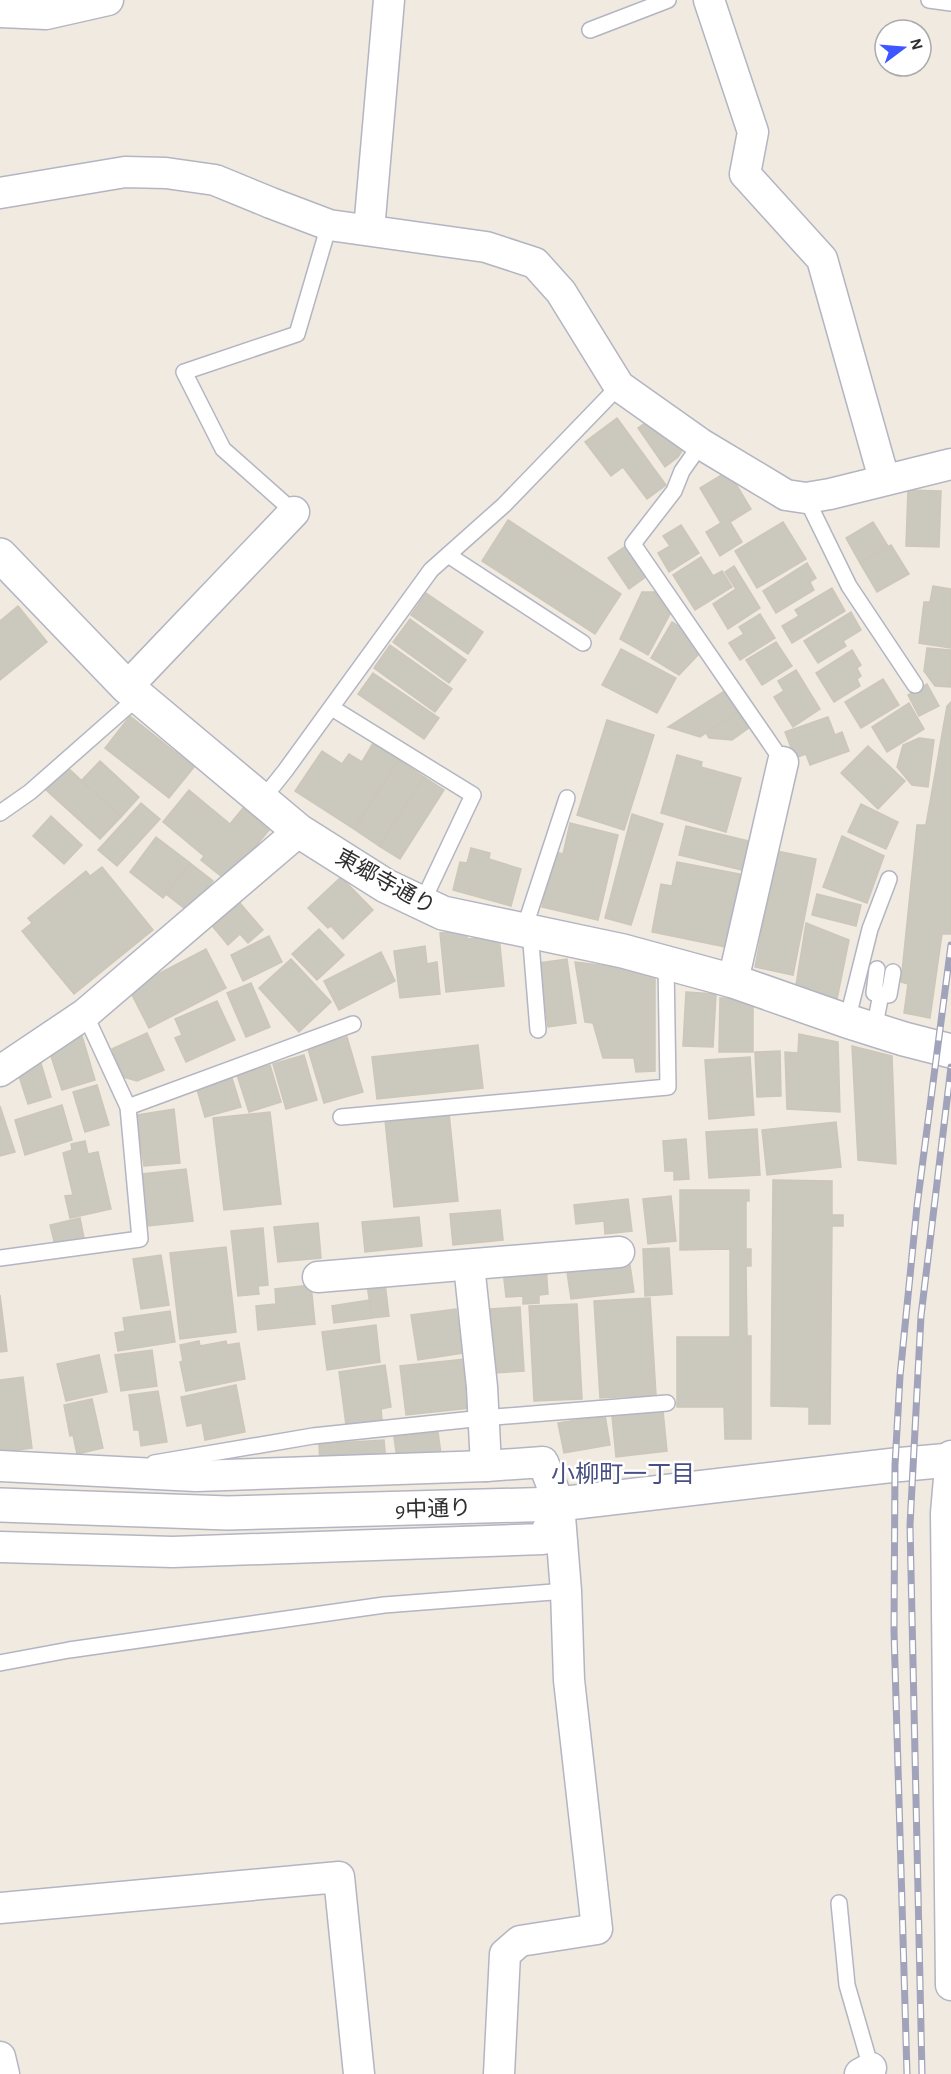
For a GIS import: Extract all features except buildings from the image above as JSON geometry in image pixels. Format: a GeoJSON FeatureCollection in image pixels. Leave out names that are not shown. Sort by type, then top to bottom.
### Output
{"type":"FeatureCollection","features":[{"type":"Feature","properties":{"kind":"street"},"geometry":{"type":"LineString","coordinates":[[0,12],[46,14],[108,0]]}},
{"type":"Feature","properties":{"kind":"street"},"geometry":{"type":"LineString","coordinates":[[369,230],[389,0]]}},
{"type":"Feature","properties":{"kind":"street"},"geometry":{"type":"LineString","coordinates":[[709,0],[753,132],[745,174],[822,259],[884,479]]}},
{"type":"Feature","properties":{"kind":"street"},"geometry":{"type":"LineString","coordinates":[[0,193],[125,172],[166,172],[215,180],[270,204],[329,225],[486,247],[535,262],[561,292],[619,386],[701,444],[786,495],[806,498],[830,494],[951,464]]}},
{"type":"Feature","properties":{"kind":"street"},"geometry":{"type":"LineString","coordinates":[[133,692],[294,512]]}},
{"type":"Feature","properties":{"kind":"street","name":"東郷寺通り"},"geometry":{"type":"LineString","coordinates":[[0,555],[133,692],[299,831],[386,886],[443,913],[623,951],[733,981],[875,1030],[951,1051]]}},
{"type":"Feature","properties":{"kind":"street"},"geometry":{"type":"LineString","coordinates":[[733,981],[783,762]]}},
{"type":"Feature","properties":{"kind":"street"},"geometry":{"type":"LineString","coordinates":[[0,1071],[85,1014],[299,831]]}},
{"type":"Feature","properties":{"kind":"street"},"geometry":{"type":"LineString","coordinates":[[318,1277],[620,1252]]}},
{"type":"Feature","properties":{"kind":"street"},"geometry":{"type":"LineString","coordinates":[[470,1265],[486,1466]]}},
{"type":"Feature","properties":{"kind":"street"},"geometry":{"type":"LineString","coordinates":[[951,1458],[946,1513],[951,1985]]}},
{"type":"Feature","properties":{"kind":"street","name":"9中通り"},"geometry":{"type":"LineString","coordinates":[[0,1505],[228,1513],[559,1504],[951,1458]]}},
{"type":"Feature","properties":{"kind":"street"},"geometry":{"type":"LineString","coordinates":[[0,1466],[196,1476],[543,1462],[559,1504],[566,1591],[569,1680],[597,1929],[520,1941],[505,1954],[499,2074]]}},
{"type":"Feature","properties":{"kind":"street"},"geometry":{"type":"LineString","coordinates":[[0,1547],[172,1552],[543,1539],[559,1504]]}},
{"type":"Feature","properties":{"kind":"street"},"geometry":{"type":"LineString","coordinates":[[0,1908],[339,1877],[360,2074]]}},
{"type":"Feature","properties":{"kind":"street"},"geometry":{"type":"LineString","coordinates":[[0,2057],[4,2074]]}},
{"type":"Feature","properties":{"kind":"lane"},"geometry":{"type":"LineString","coordinates":[[590,30],[668,0]]}},
{"type":"Feature","properties":{"kind":"lane"},"geometry":{"type":"LineString","coordinates":[[929,0],[951,3]]}},
{"type":"Feature","properties":{"kind":"lane"},"geometry":{"type":"LineString","coordinates":[[294,512],[223,449],[184,372],[297,334],[329,225]]}},
{"type":"Feature","properties":{"kind":"lane"},"geometry":{"type":"LineString","coordinates":[[261,801],[332,708],[431,570],[504,505],[619,386]]}},
{"type":"Feature","properties":{"kind":"lane"},"geometry":{"type":"LineString","coordinates":[[701,444],[682,471],[674,491],[633,544],[783,762]]}},
{"type":"Feature","properties":{"kind":"lane"},"geometry":{"type":"LineString","coordinates":[[806,498],[849,586],[915,685]]}},
{"type":"Feature","properties":{"kind":"lane"},"geometry":{"type":"LineString","coordinates":[[448,555],[583,643]]}},
{"type":"Feature","properties":{"kind":"lane"},"geometry":{"type":"LineString","coordinates":[[0,813],[38,785],[133,692]]}},
{"type":"Feature","properties":{"kind":"lane"},"geometry":{"type":"LineString","coordinates":[[332,708],[473,795],[422,903]]}},
{"type":"Feature","properties":{"kind":"lane"},"geometry":{"type":"LineString","coordinates":[[538,1030],[526,930],[567,798]]}},
{"type":"Feature","properties":{"kind":"lane"},"geometry":{"type":"LineString","coordinates":[[875,1030],[870,929],[888,879]]}},
{"type":"Feature","properties":{"kind":"lane"},"geometry":{"type":"LineString","coordinates":[[341,1117],[668,1087],[666,964]]}},
{"type":"Feature","properties":{"kind":"lane"},"geometry":{"type":"LineString","coordinates":[[877,969],[874,993],[889,995],[893,972]]}},
{"type":"Feature","properties":{"kind":"lane"},"geometry":{"type":"LineString","coordinates":[[875,1030],[880,994]]}},
{"type":"Feature","properties":{"kind":"lane"},"geometry":{"type":"LineString","coordinates":[[0,1258],[140,1239],[128,1107],[85,1014]]}},
{"type":"Feature","properties":{"kind":"lane"},"geometry":{"type":"LineString","coordinates":[[128,1107],[353,1024]]}},
{"type":"Feature","properties":{"kind":"lane"},"geometry":{"type":"LineString","coordinates":[[107,1471],[313,1436],[483,1418],[667,1403]]}},
{"type":"Feature","properties":{"kind":"lane"},"geometry":{"type":"LineString","coordinates":[[0,1663],[81,1648],[384,1605],[566,1591]]}},
{"type":"Feature","properties":{"kind":"lane"},"geometry":{"type":"LineString","coordinates":[[839,1903],[848,1985],[865,2071]]}},
{"type":"Feature","properties":{"kind":"railway"},"geometry":{"type":"LineString","coordinates":[[907,2074],[894,1631],[895,1465],[900,1376],[917,1206],[951,945]]}},
{"type":"Feature","properties":{"kind":"railway"},"geometry":{"type":"LineString","coordinates":[[922,2074],[910,1525],[921,1316],[951,1067]]}},
{"type":"Feature","properties":{"kind":"district","name":"小柳町一丁目"},"geometry":{"type":"Point","coordinates":[623,1474]}}]}
